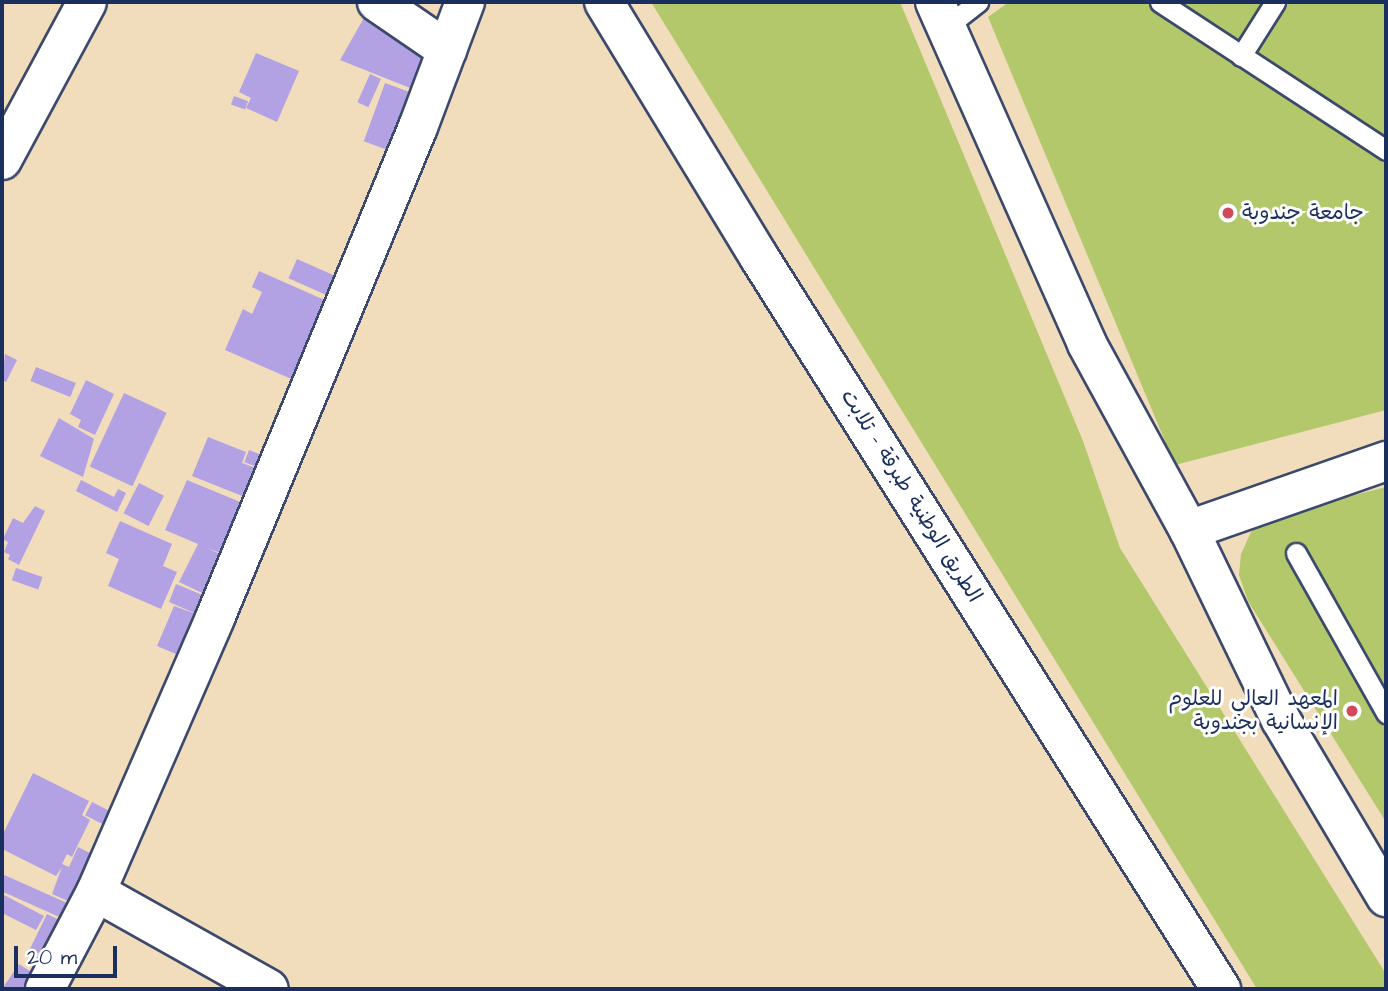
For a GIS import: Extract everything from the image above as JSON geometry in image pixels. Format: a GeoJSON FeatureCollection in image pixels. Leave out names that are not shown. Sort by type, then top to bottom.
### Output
{"type":"FeatureCollection","features":[{"type":"Feature","properties":{"kind":"street"},"geometry":{"type":"LineString","coordinates":[[2,160],[87,2]]}},
{"type":"Feature","properties":{"kind":"street"},"geometry":{"type":"LineString","coordinates":[[377,2],[447,50]]}},
{"type":"Feature","properties":{"kind":"street"},"geometry":{"type":"LineString","coordinates":[[45,989],[96,892],[215,618],[465,2]]}},
{"type":"Feature","properties":{"kind":"street","name":"الطريق الوطنية طبرقة - تلابت"},"geometry":{"type":"LineString","coordinates":[[604,2],[759,257],[1221,989]]}},
{"type":"Feature","properties":{"kind":"street"},"geometry":{"type":"LineString","coordinates":[[941,14],[1087,344],[1189,530],[1281,720],[1386,895]]}},
{"type":"Feature","properties":{"kind":"street"},"geometry":{"type":"LineString","coordinates":[[1189,530],[1386,461]]}},
{"type":"Feature","properties":{"kind":"street"},"geometry":{"type":"LineString","coordinates":[[96,892],[269,989]]}},
{"type":"Feature","properties":{"kind":"lane"},"geometry":{"type":"LineString","coordinates":[[941,14],[978,2]]}},
{"type":"Feature","properties":{"kind":"lane"},"geometry":{"type":"LineString","coordinates":[[1160,2],[1386,150]]}},
{"type":"Feature","properties":{"kind":"lane"},"geometry":{"type":"LineString","coordinates":[[1241,56],[1275,2]]}},
{"type":"Feature","properties":{"kind":"lane"},"geometry":{"type":"LineString","coordinates":[[1296,553],[1384,704]]}},
{"type":"Feature","properties":{"kind":"green space"},"geometry":{"type":"Polygon","coordinates":[[[651,2],[900,2],[1083,441],[1120,548],[1386,974],[1386,989],[1257,989],[651,2]]]}},
{"type":"Feature","properties":{"kind":"green space","name":"جامعة جندوبة"},"geometry":{"type":"Polygon","coordinates":[[[1009,2],[1386,2],[1386,410],[1175,465],[988,17],[1009,2]]]}},
{"type":"Feature","properties":{"kind":"green space","name":"المعهد العالي للعلوم الإنسانية بجندوبة"},"geometry":{"type":"Polygon","coordinates":[[[1386,487],[1386,822],[1248,601],[1239,575],[1241,554],[1251,532],[1269,517],[1386,487]]]}},
{"type":"Feature","properties":{"kind":"building"},"geometry":{"type":"Polygon","coordinates":[[[373,2],[441,51],[425,94],[340,60],[373,2]]]}},
{"type":"Feature","properties":{"kind":"building"},"geometry":{"type":"Polygon","coordinates":[[[256,53],[299,71],[277,122],[246,108],[251,98],[239,92],[256,53]]]}},
{"type":"Feature","properties":{"kind":"building"},"geometry":{"type":"Polygon","coordinates":[[[370,74],[381,79],[368,107],[357,102],[370,74]]]}},
{"type":"Feature","properties":{"kind":"building"},"geometry":{"type":"Polygon","coordinates":[[[385,83],[420,96],[399,154],[364,141],[385,83]]]}},
{"type":"Feature","properties":{"kind":"building"},"geometry":{"type":"Polygon","coordinates":[[[234,96],[248,101],[245,110],[231,104],[234,96]]]}},
{"type":"Feature","properties":{"kind":"building"},"geometry":{"type":"Polygon","coordinates":[[[297,259],[347,281],[339,301],[288,278],[297,259]]]}},
{"type":"Feature","properties":{"kind":"building"},"geometry":{"type":"Polygon","coordinates":[[[259,271],[338,306],[303,384],[225,350],[243,309],[252,314],[262,292],[252,287],[259,271]]]}},
{"type":"Feature","properties":{"kind":"building"},"geometry":{"type":"Polygon","coordinates":[[[5,354],[17,360],[6,382],[2,380],[5,354]]]}},
{"type":"Feature","properties":{"kind":"building"},"geometry":{"type":"Polygon","coordinates":[[[36,367],[76,383],[70,397],[30,381],[36,367]]]}},
{"type":"Feature","properties":{"kind":"building"},"geometry":{"type":"Polygon","coordinates":[[[86,380],[114,394],[95,435],[78,427],[81,420],[70,414],[86,380]]]}},
{"type":"Feature","properties":{"kind":"building"},"geometry":{"type":"Polygon","coordinates":[[[124,393],[167,413],[132,486],[90,466],[124,393]]]}},
{"type":"Feature","properties":{"kind":"building"},"geometry":{"type":"Polygon","coordinates":[[[59,418],[94,439],[83,477],[40,456],[59,418]]]}},
{"type":"Feature","properties":{"kind":"building"},"geometry":{"type":"Polygon","coordinates":[[[208,437],[246,452],[242,463],[276,475],[265,505],[192,476],[208,437]]]}},
{"type":"Feature","properties":{"kind":"building"},"geometry":{"type":"Polygon","coordinates":[[[249,450],[275,460],[270,472],[244,462],[249,450]]]}},
{"type":"Feature","properties":{"kind":"building"},"geometry":{"type":"Polygon","coordinates":[[[81,480],[114,497],[118,489],[126,493],[117,512],[76,491],[81,480]]]}},
{"type":"Feature","properties":{"kind":"building"},"geometry":{"type":"Polygon","coordinates":[[[187,480],[257,509],[236,559],[207,548],[237,562],[219,601],[179,582],[198,544],[165,530],[187,480]]]}},
{"type":"Feature","properties":{"kind":"building"},"geometry":{"type":"Polygon","coordinates":[[[139,483],[164,496],[149,526],[124,513],[139,483]]]}},
{"type":"Feature","properties":{"kind":"building"},"geometry":{"type":"Polygon","coordinates":[[[35,506],[45,511],[19,565],[8,559],[10,555],[4,552],[8,542],[3,539],[13,518],[23,523],[35,506]]]}},
{"type":"Feature","properties":{"kind":"building"},"geometry":{"type":"Polygon","coordinates":[[[120,521],[172,544],[163,566],[177,572],[161,609],[108,586],[119,559],[106,553],[120,521]]]}},
{"type":"Feature","properties":{"kind":"building"},"geometry":{"type":"Polygon","coordinates":[[[16,568],[42,577],[38,589],[12,580],[16,568]]]}},
{"type":"Feature","properties":{"kind":"building"},"geometry":{"type":"Polygon","coordinates":[[[176,584],[212,599],[197,663],[157,646],[174,606],[199,615],[169,602],[176,584]]]}},
{"type":"Feature","properties":{"kind":"building"},"geometry":{"type":"Polygon","coordinates":[[[33,773],[89,801],[82,815],[90,820],[72,857],[67,854],[62,864],[69,867],[78,847],[94,855],[82,907],[52,894],[62,867],[56,876],[2,849],[2,836],[33,773]]]}},
{"type":"Feature","properties":{"kind":"building"},"geometry":{"type":"Polygon","coordinates":[[[92,802],[121,817],[115,830],[85,815],[92,802]]]}},
{"type":"Feature","properties":{"kind":"building"},"geometry":{"type":"Polygon","coordinates":[[[2,874],[73,906],[67,920],[2,892],[2,874]]]}},
{"type":"Feature","properties":{"kind":"building"},"geometry":{"type":"Polygon","coordinates":[[[2,894],[44,916],[36,930],[2,913],[2,894]]]}},
{"type":"Feature","properties":{"kind":"building"},"geometry":{"type":"Polygon","coordinates":[[[47,914],[69,925],[52,960],[30,949],[47,914]]]}},
{"type":"Feature","properties":{"kind":"building"},"geometry":{"type":"Polygon","coordinates":[[[19,964],[45,981],[39,989],[2,989],[19,964]]]}},
{"type":"Feature","properties":{"kind":"place","name":"جامعة جندوبة"},"geometry":{"type":"Point","coordinates":[1228,213]}},
{"type":"Feature","properties":{"kind":"place","name":"المعهد العالي للعلوم الإنسانية بجندوبة"},"geometry":{"type":"Point","coordinates":[1352,711]}}]}
